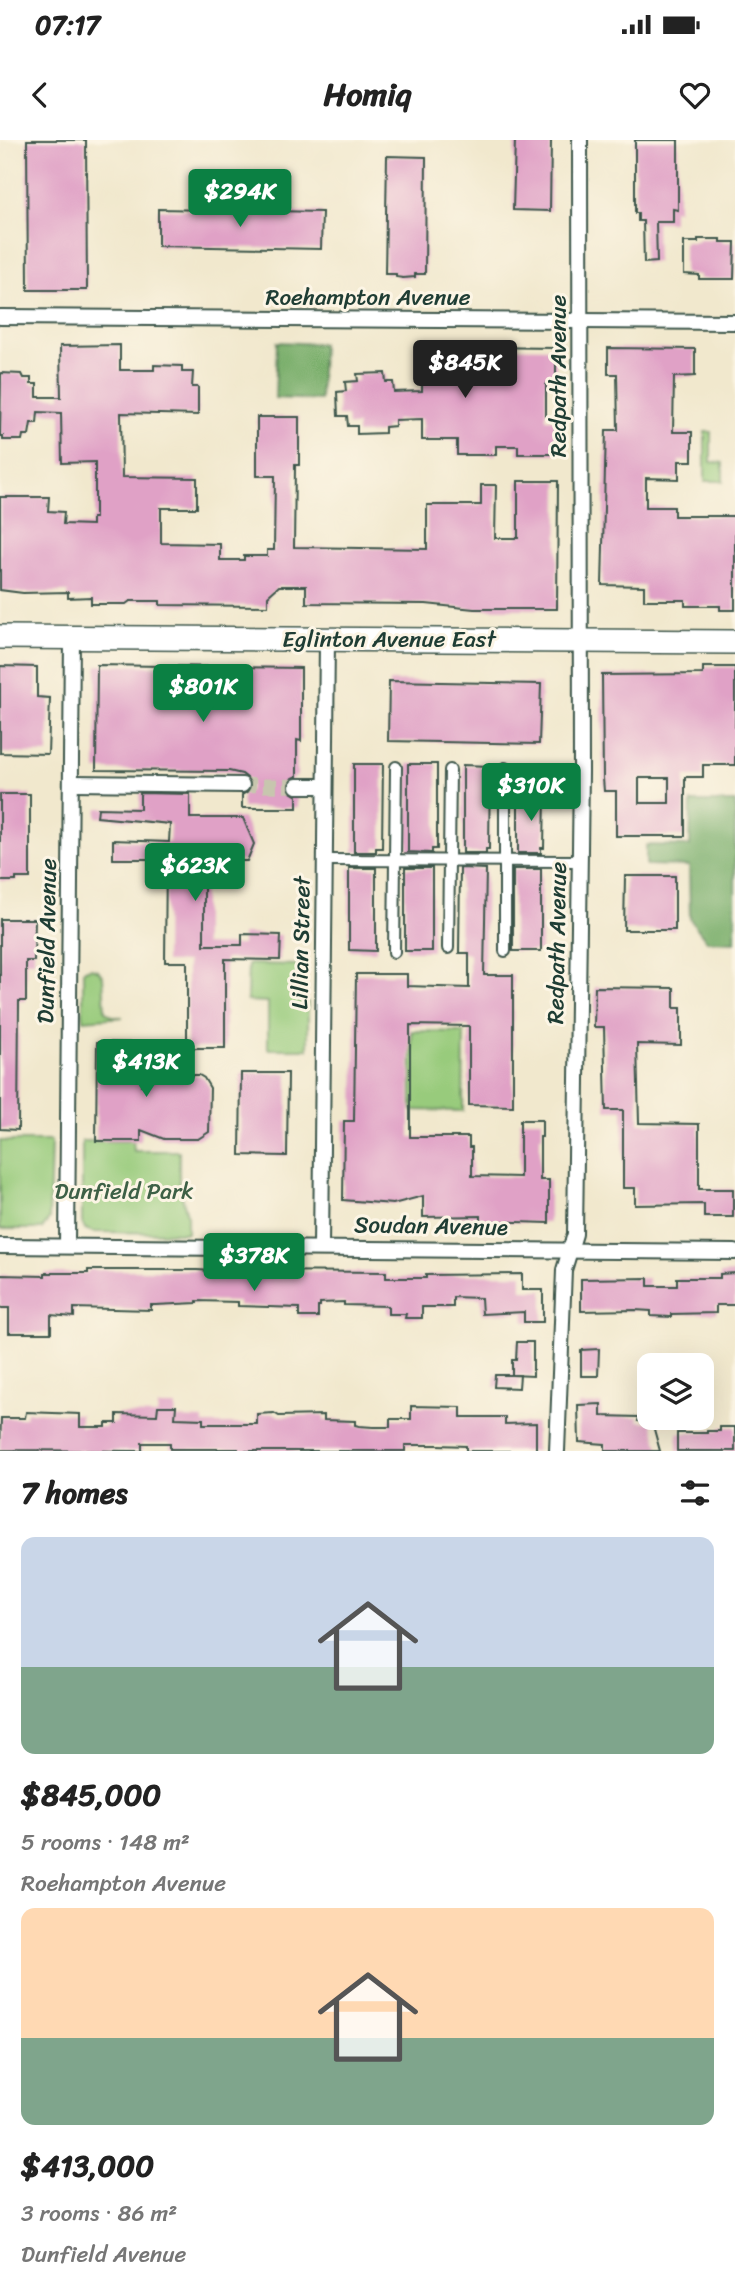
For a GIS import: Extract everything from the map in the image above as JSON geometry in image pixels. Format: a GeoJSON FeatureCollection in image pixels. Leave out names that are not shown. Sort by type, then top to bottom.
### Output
{"type":"FeatureCollection","features":[{"type":"Feature","properties":{"kind":"main road","name":"Eglinton Avenue East"},"geometry":{"type":"LineString","coordinates":[[0,637],[735,642]]}},
{"type":"Feature","properties":{"kind":"street","name":"Redpath Avenue"},"geometry":{"type":"LineString","coordinates":[[557,1451],[564,1270],[572,1250],[575,1223],[580,862],[580,140]]}},
{"type":"Feature","properties":{"kind":"street","name":"Roehampton Avenue"},"geometry":{"type":"LineString","coordinates":[[0,317],[735,322]]}},
{"type":"Feature","properties":{"kind":"street","name":"Dunfield Avenue"},"geometry":{"type":"LineString","coordinates":[[66,1246],[72,637]]}},
{"type":"Feature","properties":{"kind":"street","name":"Lillian Street"},"geometry":{"type":"LineString","coordinates":[[321,1248],[327,639]]}},
{"type":"Feature","properties":{"kind":"street"},"geometry":{"type":"LineString","coordinates":[[394,952],[396,767]]}},
{"type":"Feature","properties":{"kind":"street"},"geometry":{"type":"LineString","coordinates":[[505,768],[505,951]]}},
{"type":"Feature","properties":{"kind":"street"},"geometry":{"type":"LineString","coordinates":[[449,948],[450,771]]}},
{"type":"Feature","properties":{"kind":"street"},"geometry":{"type":"LineString","coordinates":[[72,783],[242,785]]}},
{"type":"Feature","properties":{"kind":"street"},"geometry":{"type":"LineString","coordinates":[[297,786],[325,786]]}},
{"type":"Feature","properties":{"kind":"street"},"geometry":{"type":"LineString","coordinates":[[324,860],[580,862]]}},
{"type":"Feature","properties":{"kind":"street","name":"Soudan Avenue"},"geometry":{"type":"LineString","coordinates":[[0,1246],[735,1252]]}},
{"type":"Feature","properties":{"kind":"green space"},"geometry":{"type":"Polygon","coordinates":[[[277,342],[322,344],[320,400],[275,398],[277,342]]]}},
{"type":"Feature","properties":{"kind":"green space"},"geometry":{"type":"Polygon","coordinates":[[[705,432],[711,432],[711,462],[723,463],[723,481],[705,481],[705,432]]]}},
{"type":"Feature","properties":{"kind":"green space"},"geometry":{"type":"Polygon","coordinates":[[[691,802],[735,802],[735,942],[707,941],[690,919],[689,866],[646,865],[646,845],[690,846],[691,802]]]}},
{"type":"Feature","properties":{"kind":"green space"},"geometry":{"type":"Polygon","coordinates":[[[248,964],[298,965],[298,1001],[308,1002],[308,1049],[268,1049],[268,1002],[247,1001],[248,964]]]}},
{"type":"Feature","properties":{"kind":"green space"},"geometry":{"type":"Polygon","coordinates":[[[90,968],[98,970],[103,977],[105,1011],[114,1017],[123,1017],[83,1020],[83,971],[90,968]]]}},
{"type":"Feature","properties":{"kind":"green space"},"geometry":{"type":"Polygon","coordinates":[[[412,1031],[464,1032],[463,1111],[412,1110],[412,1031]]]}},
{"type":"Feature","properties":{"kind":"green space"},"geometry":{"type":"Polygon","coordinates":[[[0,1141],[51,1141],[49,1219],[42,1229],[0,1229],[0,1141]]]}},
{"type":"Feature","properties":{"kind":"green space","name":"Dunfield Park"},"geometry":{"type":"Polygon","coordinates":[[[82,1141],[133,1141],[134,1151],[179,1151],[179,1185],[187,1215],[187,1233],[93,1232],[85,1229],[82,1223],[82,1141]]]}},
{"type":"Feature","properties":{"kind":"building"},"geometry":{"type":"Polygon","coordinates":[[[27,140],[86,140],[87,290],[28,290],[27,140]]]}},
{"type":"Feature","properties":{"kind":"building"},"geometry":{"type":"Polygon","coordinates":[[[515,140],[551,140],[550,211],[513,210],[515,140]]]}},
{"type":"Feature","properties":{"kind":"building"},"geometry":{"type":"Polygon","coordinates":[[[635,140],[678,140],[678,210],[673,209],[673,222],[656,222],[657,262],[644,263],[643,221],[638,221],[638,213],[635,213],[635,140]]]}},
{"type":"Feature","properties":{"kind":"building"},"geometry":{"type":"Polygon","coordinates":[[[387,156],[426,157],[425,274],[415,274],[415,277],[403,278],[396,277],[396,274],[385,274],[387,156]]]}},
{"type":"Feature","properties":{"kind":"building"},"geometry":{"type":"Polygon","coordinates":[[[158,209],[322,212],[321,249],[158,246],[158,209]]]}},
{"type":"Feature","properties":{"kind":"building"},"geometry":{"type":"Polygon","coordinates":[[[698,239],[735,242],[734,279],[699,279],[699,275],[684,274],[684,242],[698,242],[698,239]]]}},
{"type":"Feature","properties":{"kind":"building"},"geometry":{"type":"Polygon","coordinates":[[[120,345],[120,370],[154,370],[154,365],[182,366],[182,372],[193,372],[192,387],[198,387],[198,415],[121,413],[122,477],[197,478],[197,508],[161,508],[161,543],[220,544],[220,560],[267,556],[267,550],[274,550],[275,476],[257,476],[257,417],[299,417],[299,465],[295,465],[294,547],[427,549],[427,505],[481,505],[481,485],[496,485],[495,538],[518,538],[518,481],[558,481],[557,609],[306,603],[306,586],[279,586],[268,596],[268,606],[160,605],[160,601],[91,604],[91,597],[68,598],[68,592],[23,593],[0,590],[0,497],[49,497],[48,511],[64,512],[63,524],[92,525],[92,518],[95,518],[95,462],[62,463],[61,413],[38,412],[37,423],[31,423],[29,435],[23,435],[22,440],[3,440],[3,436],[0,436],[1,373],[22,374],[24,378],[31,378],[31,384],[37,384],[37,397],[61,397],[60,346],[120,345]]]}},
{"type":"Feature","properties":{"kind":"building"},"geometry":{"type":"Polygon","coordinates":[[[423,346],[556,348],[556,384],[546,383],[546,419],[555,419],[556,454],[518,454],[518,446],[496,446],[496,455],[457,455],[457,440],[422,440],[422,419],[395,420],[395,426],[385,427],[385,433],[357,434],[357,426],[348,426],[347,416],[338,416],[337,392],[346,391],[345,382],[358,381],[357,374],[385,373],[386,382],[393,382],[394,392],[422,391],[423,346]]]}},
{"type":"Feature","properties":{"kind":"building"},"geometry":{"type":"Polygon","coordinates":[[[608,348],[695,349],[695,376],[674,377],[673,432],[692,432],[692,461],[679,461],[679,479],[646,478],[646,507],[674,507],[674,516],[735,516],[735,610],[720,610],[720,606],[685,606],[685,600],[644,600],[644,586],[602,585],[606,430],[618,430],[617,374],[608,374],[608,348]]]}},
{"type":"Feature","properties":{"kind":"building"},"geometry":{"type":"Polygon","coordinates":[[[97,665],[301,668],[301,741],[297,740],[297,776],[287,785],[289,791],[297,796],[297,808],[242,808],[242,795],[250,790],[251,781],[242,774],[229,771],[96,770],[97,665]]]}},
{"type":"Feature","properties":{"kind":"building"},"geometry":{"type":"Polygon","coordinates":[[[0,666],[37,667],[37,697],[50,698],[48,754],[0,753],[0,666]]]}},
{"type":"Feature","properties":{"kind":"building"},"geometry":{"type":"Polygon","coordinates":[[[703,667],[735,667],[735,765],[703,765],[703,777],[685,777],[685,836],[616,836],[616,791],[604,791],[602,675],[703,674],[703,667]],[[639,778],[639,803],[669,803],[669,778],[639,778]]]}},
{"type":"Feature","properties":{"kind":"building"},"geometry":{"type":"Polygon","coordinates":[[[389,681],[541,684],[539,744],[388,741],[389,681]]]}},
{"type":"Feature","properties":{"kind":"building"},"geometry":{"type":"Polygon","coordinates":[[[354,764],[383,764],[382,848],[376,848],[376,852],[354,852],[354,764]]]}},
{"type":"Feature","properties":{"kind":"building"},"geometry":{"type":"Polygon","coordinates":[[[408,764],[437,764],[437,849],[432,849],[432,853],[408,852],[408,764]]]}},
{"type":"Feature","properties":{"kind":"building"},"geometry":{"type":"Polygon","coordinates":[[[463,765],[490,766],[489,849],[486,849],[486,853],[463,853],[463,765]]]}},
{"type":"Feature","properties":{"kind":"building"},"geometry":{"type":"Polygon","coordinates":[[[140,793],[190,794],[190,818],[243,818],[254,844],[247,861],[204,861],[204,945],[242,945],[242,934],[281,935],[280,960],[225,959],[225,1048],[187,1048],[187,962],[165,962],[166,859],[113,859],[113,840],[169,842],[170,824],[97,817],[98,808],[140,809],[140,793]]]}},
{"type":"Feature","properties":{"kind":"building"},"geometry":{"type":"Polygon","coordinates":[[[518,793],[545,794],[544,848],[541,848],[541,853],[518,853],[518,793]]]}},
{"type":"Feature","properties":{"kind":"building"},"geometry":{"type":"Polygon","coordinates":[[[0,794],[30,794],[30,878],[0,881],[0,794]]]}},
{"type":"Feature","properties":{"kind":"building"},"geometry":{"type":"Polygon","coordinates":[[[349,868],[376,868],[376,951],[349,950],[349,868]]]}},
{"type":"Feature","properties":{"kind":"building"},"geometry":{"type":"Polygon","coordinates":[[[405,868],[432,868],[432,951],[405,951],[405,868]]]}},
{"type":"Feature","properties":{"kind":"building"},"geometry":{"type":"Polygon","coordinates":[[[460,868],[486,869],[484,975],[513,975],[513,1106],[469,1105],[469,1026],[410,1025],[410,1137],[469,1137],[469,1147],[472,1147],[472,1176],[520,1177],[520,1120],[542,1120],[540,1180],[549,1180],[549,1223],[481,1221],[481,1216],[423,1217],[423,1196],[393,1204],[343,1200],[344,1121],[354,1121],[356,974],[407,974],[407,986],[469,988],[469,953],[459,953],[460,868]]]}},
{"type":"Feature","properties":{"kind":"building"},"geometry":{"type":"Polygon","coordinates":[[[513,869],[541,869],[541,951],[513,951],[513,869]]]}},
{"type":"Feature","properties":{"kind":"building"},"geometry":{"type":"Polygon","coordinates":[[[625,876],[675,876],[675,930],[624,930],[625,876]]]}},
{"type":"Feature","properties":{"kind":"building"},"geometry":{"type":"Polygon","coordinates":[[[0,919],[35,919],[34,961],[26,961],[26,1001],[19,1001],[18,1130],[0,1129],[0,919]]]}},
{"type":"Feature","properties":{"kind":"building"},"geometry":{"type":"Polygon","coordinates":[[[595,987],[674,988],[674,1008],[681,1008],[681,1045],[637,1044],[639,1123],[699,1124],[699,1189],[733,1189],[733,1217],[704,1217],[704,1204],[635,1205],[635,1188],[623,1188],[623,1110],[606,1110],[604,1027],[594,1027],[595,987]]]}},
{"type":"Feature","properties":{"kind":"building"},"geometry":{"type":"Polygon","coordinates":[[[97,1042],[142,1043],[141,1085],[163,1075],[199,1075],[204,1078],[210,1088],[209,1132],[198,1139],[164,1139],[141,1130],[141,1141],[96,1141],[97,1042]]]}},
{"type":"Feature","properties":{"kind":"building"},"geometry":{"type":"Polygon","coordinates":[[[241,1073],[288,1073],[287,1156],[240,1155],[241,1073]]]}},
{"type":"Feature","properties":{"kind":"building"},"geometry":{"type":"Polygon","coordinates":[[[88,1270],[197,1270],[212,1273],[386,1272],[386,1278],[522,1274],[522,1290],[543,1290],[543,1322],[524,1322],[524,1312],[482,1314],[481,1298],[453,1297],[453,1307],[422,1307],[422,1318],[405,1318],[406,1314],[388,1314],[388,1306],[344,1305],[344,1302],[320,1303],[318,1317],[299,1317],[299,1308],[238,1306],[238,1302],[197,1301],[151,1305],[151,1310],[74,1308],[74,1317],[51,1315],[51,1333],[9,1333],[9,1308],[0,1308],[0,1275],[45,1276],[45,1273],[88,1273],[88,1270]]]}},
{"type":"Feature","properties":{"kind":"building"},"geometry":{"type":"Polygon","coordinates":[[[735,1273],[735,1305],[716,1305],[716,1313],[671,1314],[671,1317],[651,1316],[651,1311],[581,1311],[581,1279],[648,1278],[648,1286],[677,1286],[677,1278],[720,1278],[720,1274],[735,1273]]]}},
{"type":"Feature","properties":{"kind":"building"},"geometry":{"type":"Polygon","coordinates":[[[517,1342],[533,1342],[533,1376],[512,1375],[512,1360],[516,1360],[517,1342]]]}},
{"type":"Feature","properties":{"kind":"building"},"geometry":{"type":"Polygon","coordinates":[[[599,1349],[598,1376],[581,1376],[581,1350],[599,1349]]]}},
{"type":"Feature","properties":{"kind":"building"},"geometry":{"type":"Polygon","coordinates":[[[495,1375],[520,1375],[519,1388],[494,1387],[495,1375]]]}},
{"type":"Feature","properties":{"kind":"building"},"geometry":{"type":"Polygon","coordinates":[[[601,1404],[601,1416],[637,1417],[637,1430],[654,1430],[660,1451],[605,1451],[605,1444],[579,1442],[578,1405],[601,1404]]]}},
{"type":"Feature","properties":{"kind":"building"},"geometry":{"type":"Polygon","coordinates":[[[158,1406],[176,1406],[175,1418],[203,1419],[203,1424],[257,1424],[257,1414],[274,1413],[279,1416],[324,1415],[324,1420],[355,1421],[355,1425],[373,1427],[390,1427],[390,1419],[411,1419],[411,1406],[461,1407],[461,1417],[505,1417],[505,1424],[536,1423],[536,1451],[466,1451],[466,1446],[405,1445],[405,1451],[238,1451],[170,1449],[170,1443],[142,1443],[142,1451],[0,1450],[1,1418],[25,1418],[26,1412],[80,1414],[80,1427],[106,1427],[106,1423],[117,1423],[117,1414],[157,1415],[158,1406]]]}},
{"type":"Feature","properties":{"kind":"building"},"geometry":{"type":"Polygon","coordinates":[[[720,1427],[735,1427],[735,1451],[677,1451],[677,1433],[707,1433],[720,1431],[720,1427]]]}},
{"type":"Feature","properties":{"kind":"tunnel"},"geometry":{"type":"LineString","coordinates":[[242,785],[297,786]]}}]}
